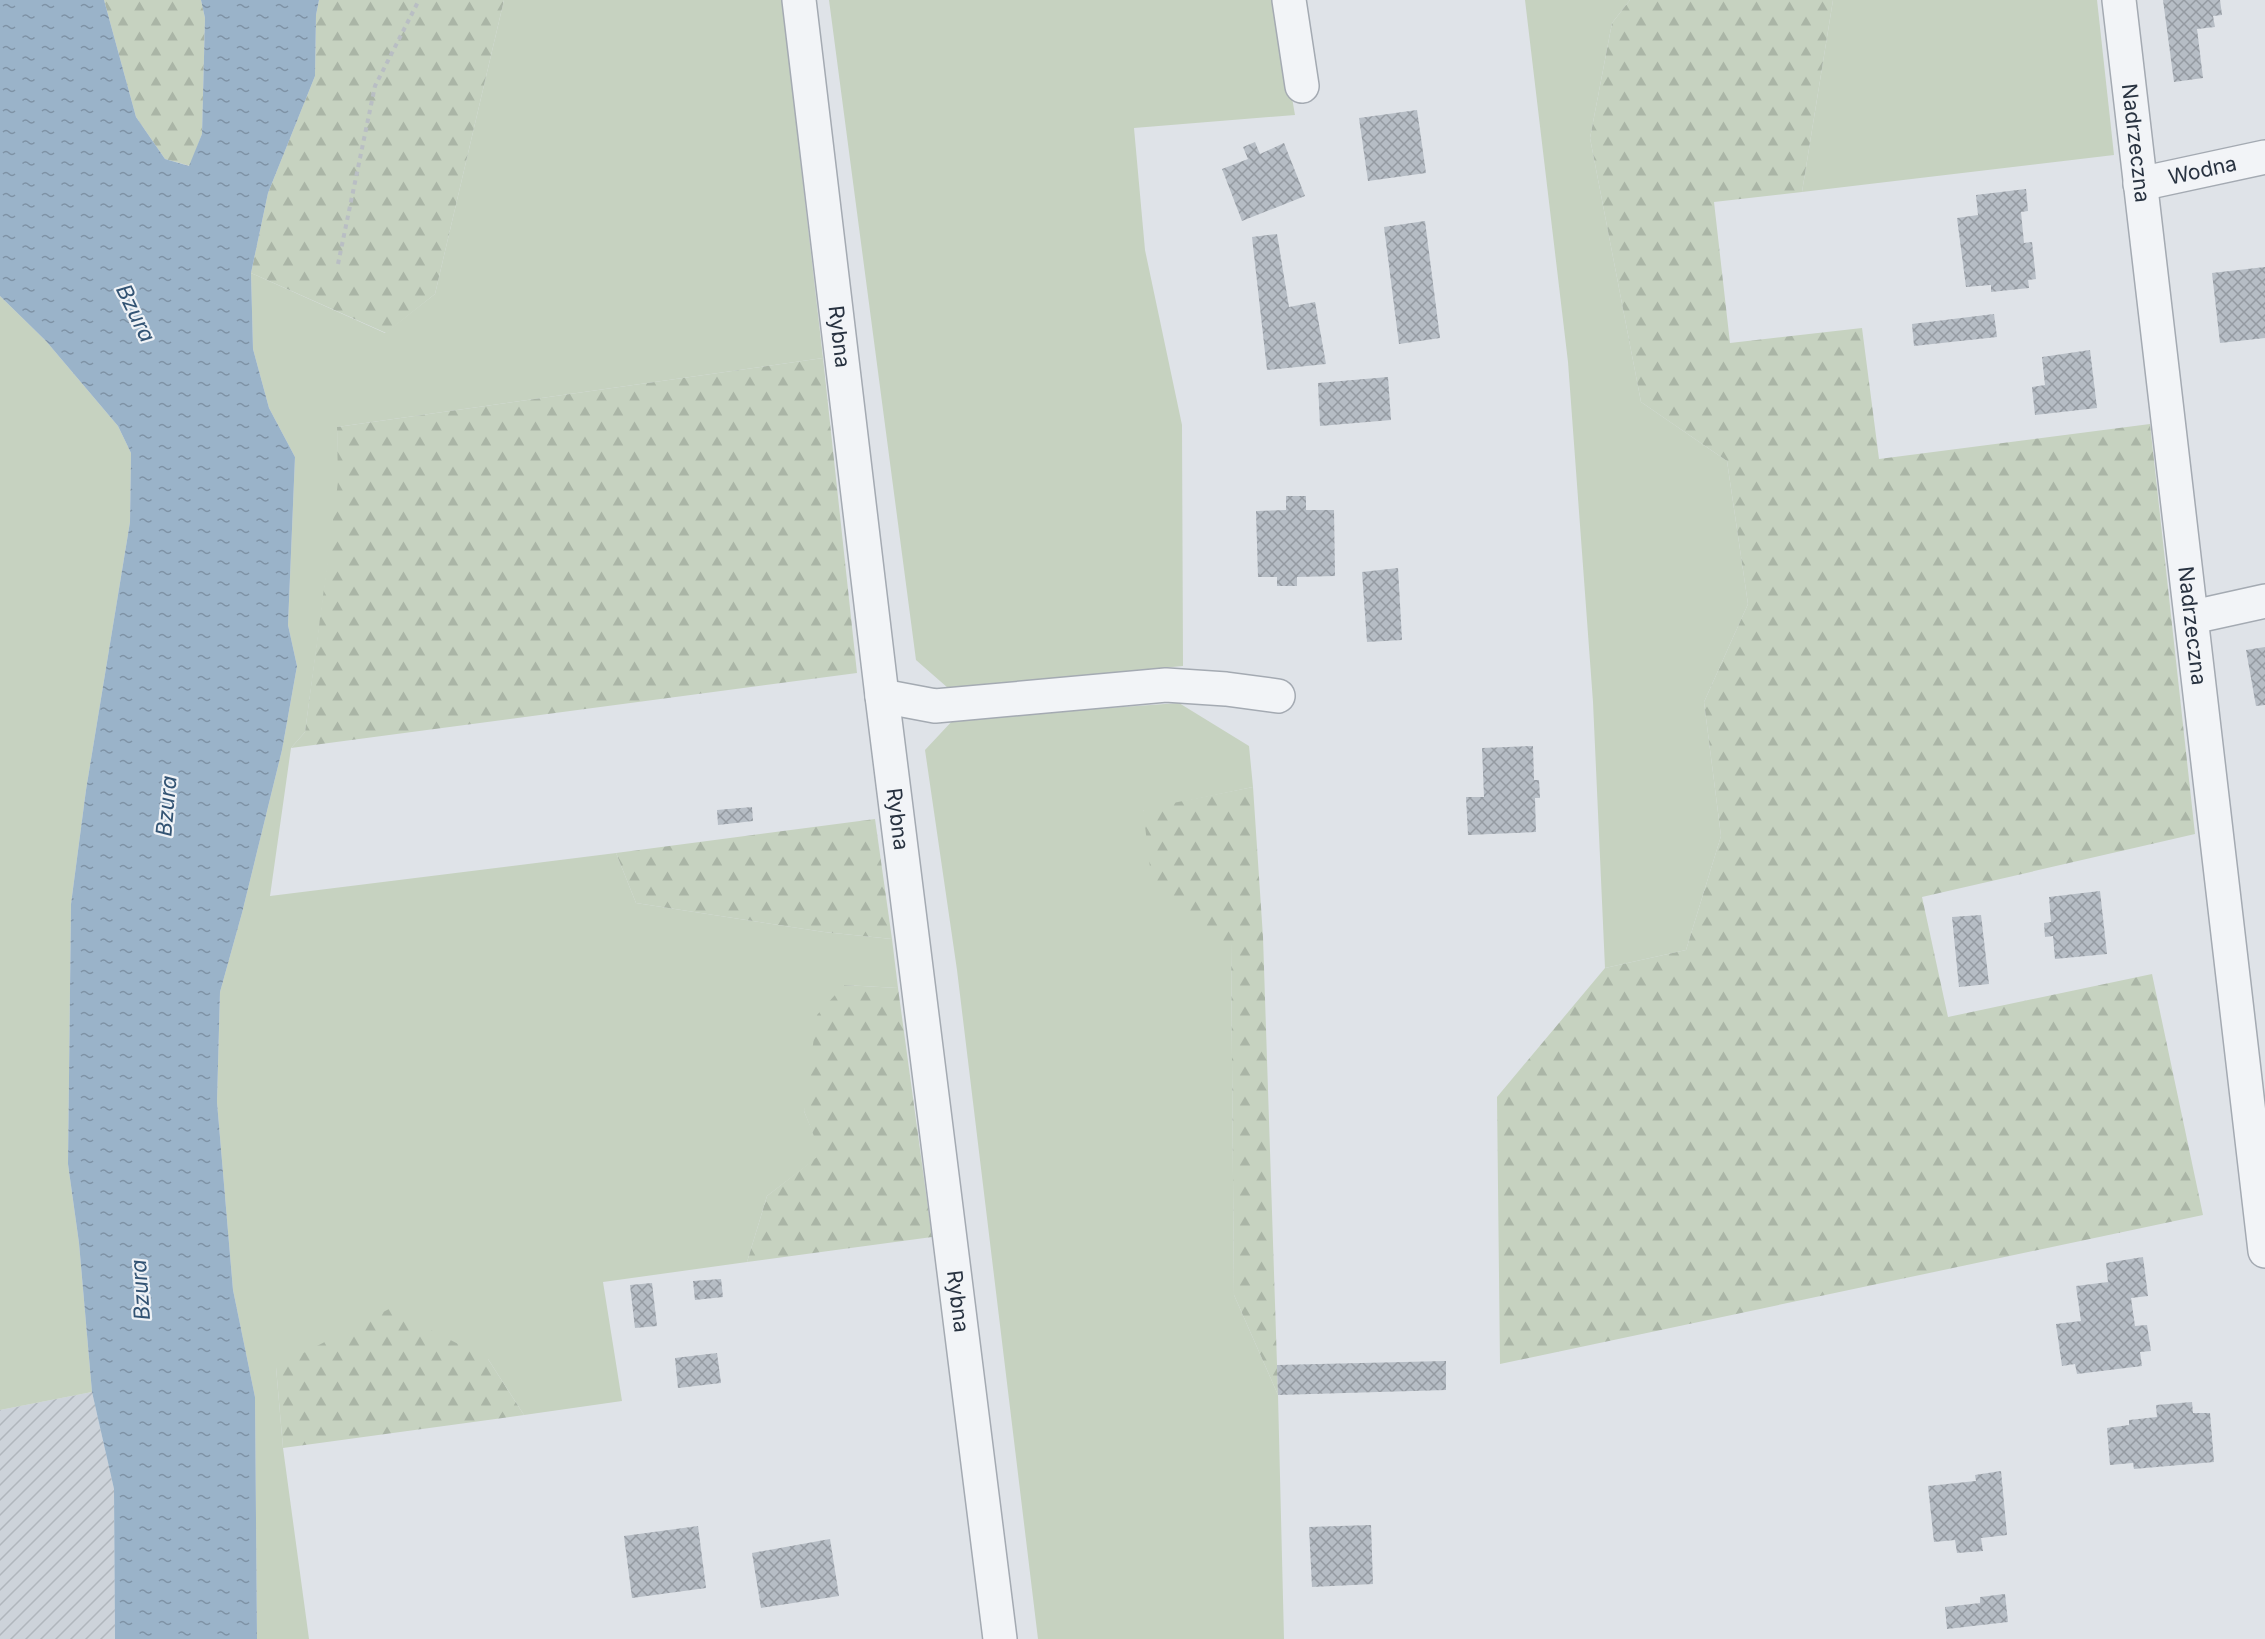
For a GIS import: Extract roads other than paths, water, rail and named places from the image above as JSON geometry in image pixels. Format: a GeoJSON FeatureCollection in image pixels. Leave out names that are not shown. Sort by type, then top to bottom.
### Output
{"type":"FeatureCollection","features":[{"type":"Feature","properties":{"kind":"street","name":"Rybna"},"geometry":{"type":"LineString","coordinates":[[799,0],[882,696],[1000,1639]]}},
{"type":"Feature","properties":{"kind":"street"},"geometry":{"type":"LineString","coordinates":[[1289,0],[1302,86]]}},
{"type":"Feature","properties":{"kind":"street","name":"Nadrzeczna"},"geometry":{"type":"LineString","coordinates":[[2119,0],[2193,617],[2255,1059],[2265,1251]]}},
{"type":"Feature","properties":{"kind":"street","name":"Wodna"},"geometry":{"type":"LineString","coordinates":[[2140,184],[2265,157]]}},
{"type":"Feature","properties":{"kind":"street"},"geometry":{"type":"LineString","coordinates":[[2193,617],[2265,601]]}},
{"type":"Feature","properties":{"kind":"street"},"geometry":{"type":"LineString","coordinates":[[882,696],[935,706],[1166,686],[1226,689],[1278,696]]}},
{"type":"Feature","properties":{"kind":"water","name":"Bzura"},"geometry":{"type":"Polygon","coordinates":[[[0,0],[104,0],[136,117],[165,159],[189,166],[202,134],[205,18],[201,0],[319,0],[316,15],[315,76],[268,193],[251,273],[253,349],[269,408],[295,457],[288,625],[297,666],[282,750],[220,992],[217,1102],[233,1290],[255,1397],[257,1639],[115,1639],[114,1489],[92,1392],[79,1243],[68,1164],[71,904],[86,790],[130,522],[131,453],[118,426],[46,341],[0,296],[0,0]]]}}]}
